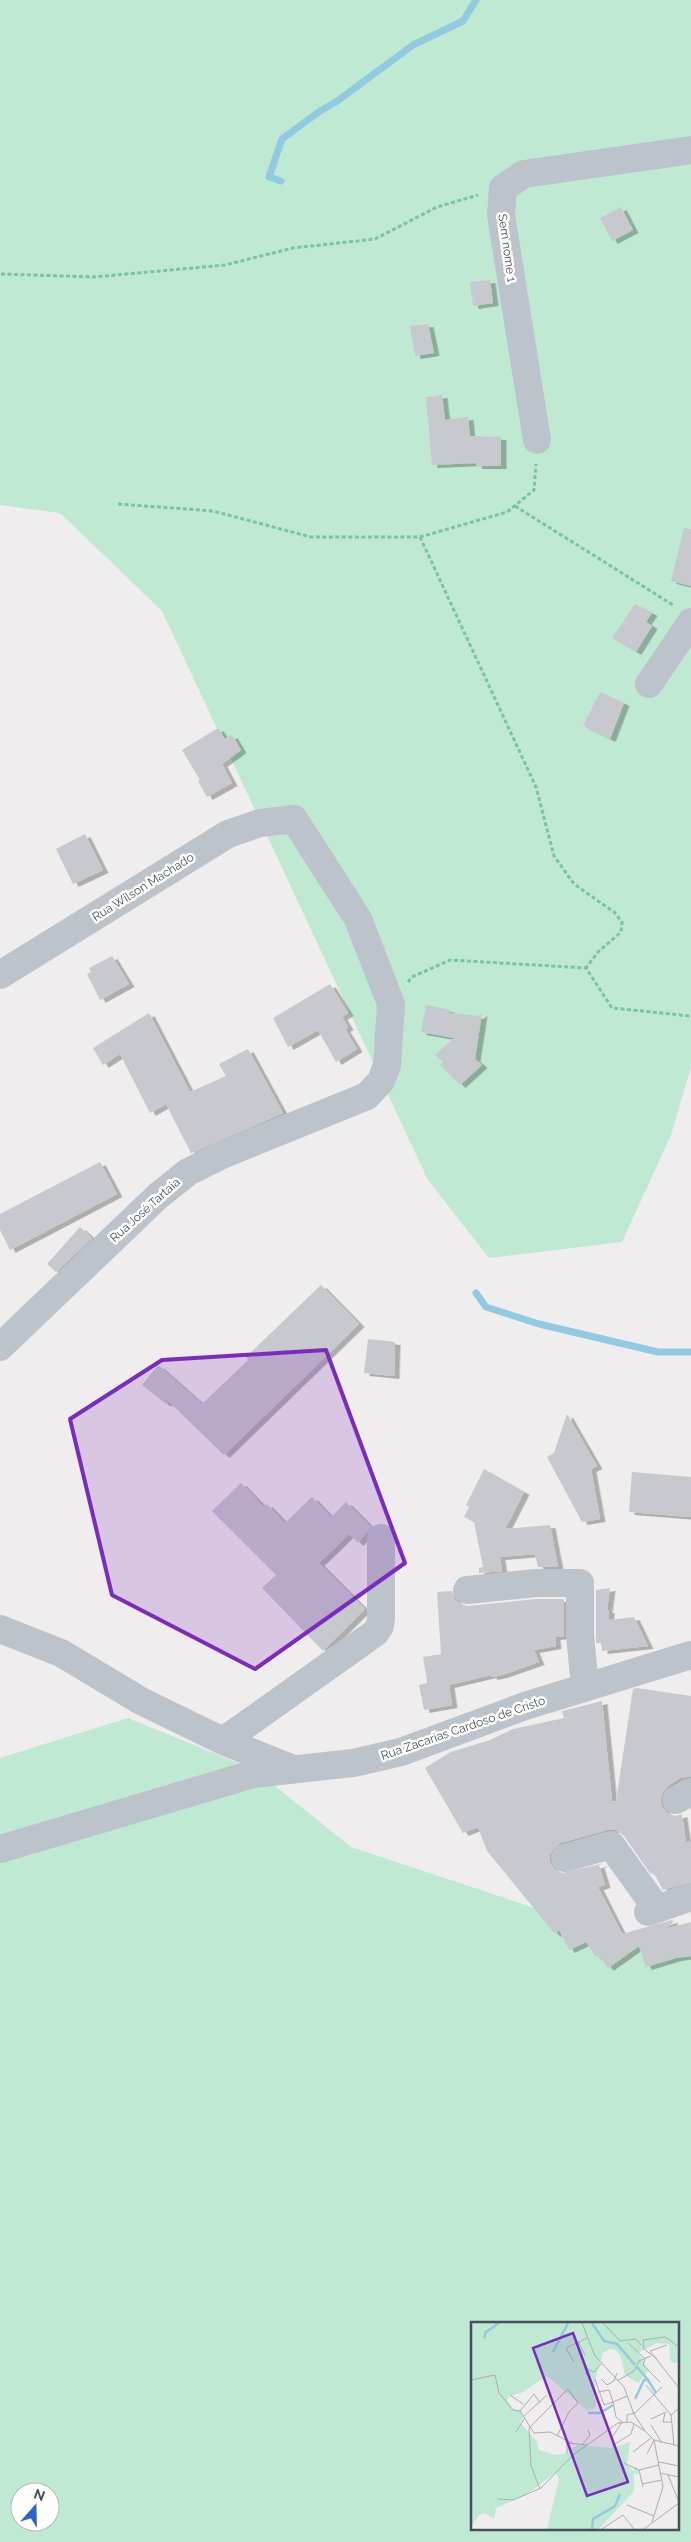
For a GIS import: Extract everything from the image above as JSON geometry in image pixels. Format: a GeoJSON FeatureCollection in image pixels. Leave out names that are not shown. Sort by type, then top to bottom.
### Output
{"type":"FeatureCollection","features":[{"type":"Feature","properties":{"kind":"street"},"geometry":{"type":"LineString","coordinates":[[503,188],[524,174],[691,150]]}},
{"type":"Feature","properties":{"kind":"street","name":"Sem nome 1"},"geometry":{"type":"LineString","coordinates":[[503,188],[500,215],[538,440]]}},
{"type":"Feature","properties":{"kind":"street"},"geometry":{"type":"LineString","coordinates":[[649,684],[683,614]]}},
{"type":"Feature","properties":{"kind":"street","name":"Rua Wilson Machado"},"geometry":{"type":"LineString","coordinates":[[0,975],[228,834],[260,823],[294,819],[358,919],[391,1004]]}},
{"type":"Feature","properties":{"kind":"street","name":"Rua José Tartaia"},"geometry":{"type":"LineString","coordinates":[[0,1347],[158,1196],[188,1172],[222,1155],[367,1096],[381,1081],[387,1065],[391,1004]]}},
{"type":"Feature","properties":{"kind":"street"},"geometry":{"type":"LineString","coordinates":[[223,1741],[375,1633],[380,1626],[381,1617],[381,1538]]}},
{"type":"Feature","properties":{"kind":"street"},"geometry":{"type":"LineString","coordinates":[[467,1590],[536,1583],[580,1583],[580,1635],[585,1687]]}},
{"type":"Feature","properties":{"kind":"street"},"geometry":{"type":"LineString","coordinates":[[0,1608],[60,1653],[141,1701],[223,1741],[292,1769]]}},
{"type":"Feature","properties":{"kind":"street"},"geometry":{"type":"LineString","coordinates":[[0,1629],[60,1653]]}},
{"type":"Feature","properties":{"kind":"street","name":"Rua Zacarias Cardoso de Cristo"},"geometry":{"type":"LineString","coordinates":[[0,1849],[253,1774],[353,1762],[401,1752],[525,1706],[691,1655]]}},
{"type":"Feature","properties":{"kind":"street"},"geometry":{"type":"LineString","coordinates":[[565,1858],[611,1845],[652,1911],[691,1897]]}},
{"type":"Feature","properties":{"kind":"path"},"geometry":{"type":"LineString","coordinates":[[1,274],[94,278],[225,265],[292,248],[375,239],[437,207],[503,188]]}},
{"type":"Feature","properties":{"kind":"path"},"geometry":{"type":"LineString","coordinates":[[118,504],[213,511],[311,537],[420,537],[508,512],[534,490],[538,440]]}},
{"type":"Feature","properties":{"kind":"path"},"geometry":{"type":"LineString","coordinates":[[515,506],[683,614]]}},
{"type":"Feature","properties":{"kind":"path"},"geometry":{"type":"LineString","coordinates":[[420,537],[536,787],[554,856],[574,884],[614,912],[622,922],[621,932],[598,952],[586,968]]}},
{"type":"Feature","properties":{"kind":"path"},"geometry":{"type":"LineString","coordinates":[[391,1004],[412,977],[450,960],[586,968]]}},
{"type":"Feature","properties":{"kind":"path"},"geometry":{"type":"LineString","coordinates":[[586,968],[612,1008],[691,1016]]}},
{"type":"Feature","properties":{"kind":"highlighted area"},"geometry":{"type":"Polygon","coordinates":[[[326,1350],[405,1563],[255,1669],[112,1595],[70,1419],[162,1360],[326,1350]]]}},
{"type":"Feature","properties":{"kind":"green space"},"geometry":{"type":"Polygon","coordinates":[[[0,0],[691,0],[691,1067],[671,1135],[622,1242],[489,1258],[428,1180],[162,611],[60,513],[0,505],[0,0]]]}},
{"type":"Feature","properties":{"kind":"green space"},"geometry":{"type":"Polygon","coordinates":[[[128,1718],[255,1770],[351,1847],[631,1940],[691,1936],[691,2542],[0,2542],[0,1758],[128,1718]]]}},
{"type":"Feature","properties":{"kind":"building"},"geometry":{"type":"Polygon","coordinates":[[[621,207],[633,230],[612,241],[600,218],[621,207]]]}},
{"type":"Feature","properties":{"kind":"building"},"geometry":{"type":"Polygon","coordinates":[[[490,280],[493,303],[473,306],[470,282],[490,280]]]}},
{"type":"Feature","properties":{"kind":"building"},"geometry":{"type":"Polygon","coordinates":[[[428,324],[434,353],[415,356],[410,326],[428,324]]]}},
{"type":"Feature","properties":{"kind":"building"},"geometry":{"type":"Polygon","coordinates":[[[442,395],[445,420],[468,417],[470,436],[501,437],[501,466],[477,466],[476,463],[432,465],[426,397],[442,395]]]}},
{"type":"Feature","properties":{"kind":"building"},"geometry":{"type":"Polygon","coordinates":[[[684,528],[691,529],[691,586],[671,581],[684,528]]]}},
{"type":"Feature","properties":{"kind":"building"},"geometry":{"type":"Polygon","coordinates":[[[635,604],[652,613],[646,622],[652,626],[636,652],[612,638],[635,604]]]}},
{"type":"Feature","properties":{"kind":"building"},"geometry":{"type":"Polygon","coordinates":[[[600,692],[624,703],[610,739],[583,726],[600,692]]]}},
{"type":"Feature","properties":{"kind":"building"},"geometry":{"type":"Polygon","coordinates":[[[218,728],[225,739],[232,735],[241,750],[222,764],[232,783],[207,797],[198,781],[200,780],[182,750],[218,728]]]}},
{"type":"Feature","properties":{"kind":"building"},"geometry":{"type":"Polygon","coordinates":[[[85,834],[103,870],[73,884],[56,849],[85,834]]]}},
{"type":"Feature","properties":{"kind":"building"},"geometry":{"type":"Polygon","coordinates":[[[112,956],[129,984],[100,1000],[87,974],[91,972],[89,968],[112,956]]]}},
{"type":"Feature","properties":{"kind":"building"},"geometry":{"type":"Polygon","coordinates":[[[330,984],[348,1013],[342,1017],[348,1027],[345,1029],[357,1049],[336,1062],[318,1030],[288,1047],[273,1018],[330,984]]]}},
{"type":"Feature","properties":{"kind":"building"},"geometry":{"type":"Polygon","coordinates":[[[426,1005],[450,1010],[450,1013],[478,1016],[482,1013],[475,1059],[482,1065],[460,1085],[440,1065],[443,1062],[435,1055],[454,1038],[421,1032],[426,1005]]]}},
{"type":"Feature","properties":{"kind":"building"},"geometry":{"type":"Polygon","coordinates":[[[149,1013],[190,1092],[226,1076],[219,1064],[248,1049],[283,1113],[191,1153],[166,1104],[150,1113],[120,1054],[103,1065],[93,1048],[149,1013]]]}},
{"type":"Feature","properties":{"kind":"building"},"geometry":{"type":"Polygon","coordinates":[[[100,1162],[117,1194],[10,1250],[0,1230],[0,1214],[100,1162]]]}},
{"type":"Feature","properties":{"kind":"building"},"geometry":{"type":"Polygon","coordinates":[[[80,1227],[92,1238],[56,1272],[47,1264],[80,1227]]]}},
{"type":"Feature","properties":{"kind":"building"},"geometry":{"type":"Polygon","coordinates":[[[321,1285],[359,1324],[224,1455],[168,1401],[166,1404],[142,1385],[158,1365],[202,1404],[248,1360],[246,1357],[321,1285]]]}},
{"type":"Feature","properties":{"kind":"building"},"geometry":{"type":"Polygon","coordinates":[[[368,1339],[395,1342],[394,1376],[364,1373],[368,1339]]]}},
{"type":"Feature","properties":{"kind":"building"},"geometry":{"type":"Polygon","coordinates":[[[567,1414],[597,1466],[591,1469],[600,1519],[582,1522],[547,1457],[554,1453],[567,1414]]]}},
{"type":"Feature","properties":{"kind":"building"},"geometry":{"type":"Polygon","coordinates":[[[484,1469],[524,1492],[505,1529],[550,1525],[558,1567],[538,1567],[535,1554],[500,1557],[502,1571],[479,1573],[479,1568],[483,1567],[474,1522],[464,1517],[469,1507],[466,1505],[484,1469]]]}},
{"type":"Feature","properties":{"kind":"building"},"geometry":{"type":"Polygon","coordinates":[[[632,1472],[691,1477],[691,1517],[629,1512],[632,1472]]]}},
{"type":"Feature","properties":{"kind":"building"},"geometry":{"type":"Polygon","coordinates":[[[241,1483],[264,1507],[267,1504],[285,1523],[312,1497],[331,1517],[346,1502],[371,1527],[358,1543],[349,1534],[319,1563],[365,1609],[323,1651],[262,1588],[276,1575],[212,1511],[241,1483]]]}},
{"type":"Feature","properties":{"kind":"building"},"geometry":{"type":"Polygon","coordinates":[[[610,1588],[607,1610],[609,1610],[609,1620],[634,1617],[648,1646],[602,1651],[602,1643],[596,1643],[596,1590],[610,1588]]]}},
{"type":"Feature","properties":{"kind":"building"},"geometry":{"type":"Polygon","coordinates":[[[452,1591],[455,1600],[460,1604],[468,1606],[537,1599],[564,1599],[564,1636],[555,1637],[556,1646],[534,1650],[539,1662],[502,1675],[492,1677],[491,1675],[449,1685],[452,1705],[424,1710],[419,1685],[427,1683],[423,1657],[441,1654],[437,1592],[452,1591]]]}},
{"type":"Feature","properties":{"kind":"building"},"geometry":{"type":"Polygon","coordinates":[[[633,1689],[691,1696],[691,1776],[680,1778],[668,1786],[660,1800],[662,1807],[667,1813],[675,1816],[682,1814],[686,1843],[691,1841],[691,1882],[663,1890],[655,1875],[650,1873],[624,1836],[616,1830],[607,1830],[560,1843],[550,1854],[550,1862],[554,1869],[562,1873],[605,1863],[599,1865],[605,1885],[598,1887],[622,1934],[672,1920],[673,1923],[664,1929],[691,1922],[691,1956],[676,1958],[646,1967],[639,1946],[608,1968],[599,1955],[596,1957],[586,1942],[569,1950],[559,1930],[555,1934],[487,1851],[478,1827],[463,1833],[425,1768],[451,1752],[490,1740],[513,1729],[564,1718],[562,1711],[602,1701],[612,1801],[616,1801],[633,1689]]]}},
{"type":"Feature","properties":{"kind":"waterway"},"geometry":{"type":"LineString","coordinates":[[281,181],[269,177],[282,139],[413,45],[463,21],[476,0]]}},
{"type":"Feature","properties":{"kind":"waterway"},"geometry":{"type":"LineString","coordinates":[[476,1293],[486,1307],[539,1324],[658,1352],[691,1352]]}}]}
